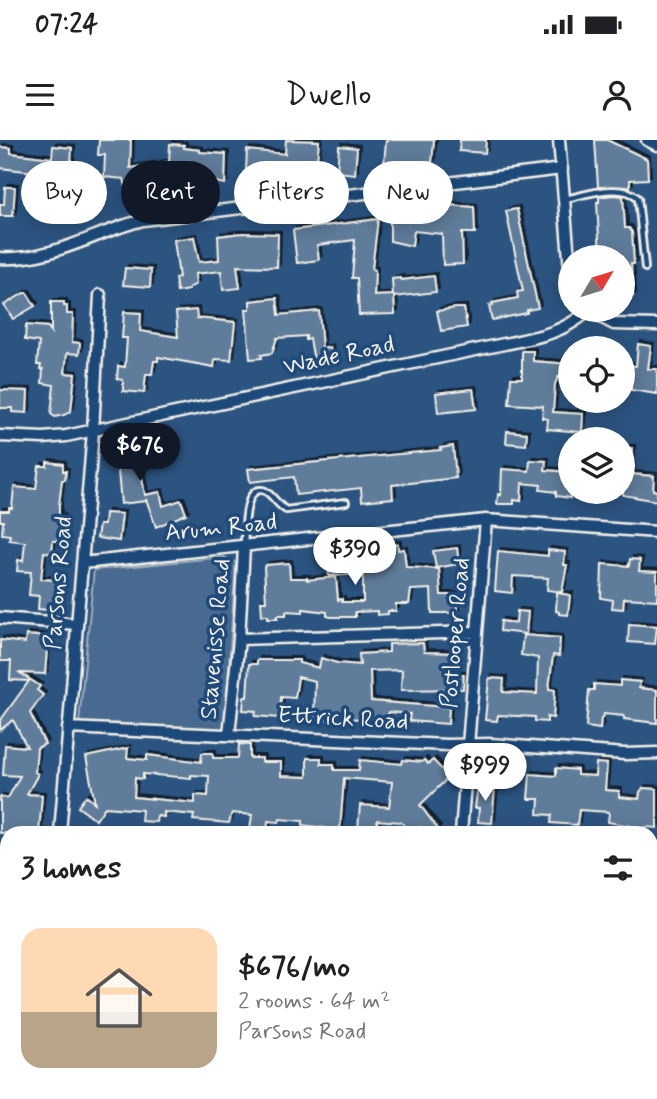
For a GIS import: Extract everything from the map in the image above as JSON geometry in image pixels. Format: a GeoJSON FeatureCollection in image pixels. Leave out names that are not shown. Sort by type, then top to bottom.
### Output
{"type":"FeatureCollection","features":[{"type":"Feature","properties":{"kind":"street"},"geometry":{"type":"LineString","coordinates":[[559,140],[568,245]]}},
{"type":"Feature","properties":{"kind":"street"},"geometry":{"type":"LineString","coordinates":[[647,140],[657,145]]}},
{"type":"Feature","properties":{"kind":"street"},"geometry":{"type":"LineString","coordinates":[[0,258],[46,254],[122,225],[143,220],[562,169]]}},
{"type":"Feature","properties":{"kind":"street","name":"Parsons Road"},"geometry":{"type":"LineString","coordinates":[[61,826],[93,431],[100,295]]}},
{"type":"Feature","properties":{"kind":"street","name":"Wade Road"},"geometry":{"type":"LineString","coordinates":[[0,436],[43,438],[93,431],[541,337],[575,322]]}},
{"type":"Feature","properties":{"kind":"street"},"geometry":{"type":"LineString","coordinates":[[610,322],[657,325]]}},
{"type":"Feature","properties":{"kind":"street","name":"Arum Road"},"geometry":{"type":"LineString","coordinates":[[82,563],[486,520],[657,532]]}},
{"type":"Feature","properties":{"kind":"street","name":"Postlooper Road"},"geometry":{"type":"LineString","coordinates":[[461,826],[486,520]]}},
{"type":"Feature","properties":{"kind":"street","name":"Stavenisse Road"},"geometry":{"type":"LineString","coordinates":[[229,735],[239,639],[244,547]]}},
{"type":"Feature","properties":{"kind":"street"},"geometry":{"type":"LineString","coordinates":[[0,618],[77,624]]}},
{"type":"Feature","properties":{"kind":"street"},"geometry":{"type":"LineString","coordinates":[[239,639],[477,632]]}},
{"type":"Feature","properties":{"kind":"street","name":"Ettrick Road"},"geometry":{"type":"LineString","coordinates":[[68,728],[490,744],[625,754],[657,753]]}},
{"type":"Feature","properties":{"kind":"lane"},"geometry":{"type":"LineString","coordinates":[[564,199],[622,190],[634,194],[638,198],[645,268]]}},
{"type":"Feature","properties":{"kind":"lane"},"geometry":{"type":"LineString","coordinates":[[244,547],[248,500],[255,491],[268,493],[286,510],[346,502]]}},
{"type":"Feature","properties":{"kind":"shaded area"},"geometry":{"type":"Polygon","coordinates":[[[224,557],[236,563],[223,729],[79,723],[94,570],[224,557]]]}},
{"type":"Feature","properties":{"kind":"building"},"geometry":{"type":"Polygon","coordinates":[[[99,140],[131,140],[130,161],[121,161],[121,179],[107,177],[105,155],[98,155],[99,140]]]}},
{"type":"Feature","properties":{"kind":"building"},"geometry":{"type":"Polygon","coordinates":[[[286,140],[319,141],[317,160],[246,161],[247,150],[285,154],[286,140]]]}},
{"type":"Feature","properties":{"kind":"building"},"geometry":{"type":"Polygon","coordinates":[[[386,140],[434,140],[432,161],[384,161],[386,140]]]}},
{"type":"Feature","properties":{"kind":"building"},"geometry":{"type":"Polygon","coordinates":[[[460,140],[486,140],[485,153],[459,151],[460,140]]]}},
{"type":"Feature","properties":{"kind":"building"},"geometry":{"type":"Polygon","coordinates":[[[595,140],[607,140],[647,159],[648,179],[630,180],[630,187],[598,187],[595,140]]]}},
{"type":"Feature","properties":{"kind":"building"},"geometry":{"type":"Polygon","coordinates":[[[170,144],[184,145],[184,148],[200,152],[226,154],[225,184],[220,183],[220,161],[169,161],[170,144]]]}},
{"type":"Feature","properties":{"kind":"building"},"geometry":{"type":"Polygon","coordinates":[[[53,146],[72,148],[71,161],[21,161],[21,170],[0,168],[0,147],[11,148],[11,153],[52,158],[53,146]]]}},
{"type":"Feature","properties":{"kind":"building"},"geometry":{"type":"Polygon","coordinates":[[[339,146],[357,148],[355,174],[349,173],[349,161],[338,161],[339,146]]]}},
{"type":"Feature","properties":{"kind":"building"},"geometry":{"type":"Polygon","coordinates":[[[5,187],[15,187],[13,216],[0,216],[5,187]]]}},
{"type":"Feature","properties":{"kind":"building"},"geometry":{"type":"Polygon","coordinates":[[[623,196],[625,228],[632,232],[633,245],[599,245],[599,197],[623,196]]]}},
{"type":"Feature","properties":{"kind":"building"},"geometry":{"type":"Polygon","coordinates":[[[453,205],[474,207],[475,233],[462,233],[463,264],[443,265],[442,234],[414,231],[412,246],[390,241],[390,224],[453,224],[453,205]]]}},
{"type":"Feature","properties":{"kind":"building"},"geometry":{"type":"Polygon","coordinates":[[[517,209],[538,308],[492,320],[489,306],[493,305],[492,303],[518,298],[517,292],[523,291],[506,211],[517,209]]]}},
{"type":"Feature","properties":{"kind":"building"},"geometry":{"type":"Polygon","coordinates":[[[363,221],[363,224],[377,224],[372,269],[375,270],[374,296],[393,295],[392,279],[401,278],[434,276],[436,292],[394,297],[395,314],[359,315],[357,278],[352,278],[355,240],[317,245],[319,260],[297,263],[293,230],[363,221]]]}},
{"type":"Feature","properties":{"kind":"building"},"geometry":{"type":"Polygon","coordinates":[[[242,233],[278,234],[277,267],[237,266],[240,288],[223,290],[221,271],[195,274],[196,284],[189,290],[177,292],[175,278],[179,277],[174,240],[194,237],[199,262],[219,260],[218,236],[242,233]]]}},
{"type":"Feature","properties":{"kind":"building"},"geometry":{"type":"Polygon","coordinates":[[[125,268],[151,270],[150,287],[123,285],[125,268]]]}},
{"type":"Feature","properties":{"kind":"building"},"geometry":{"type":"Polygon","coordinates":[[[27,293],[35,306],[13,319],[4,305],[27,293]]]}},
{"type":"Feature","properties":{"kind":"building"},"geometry":{"type":"Polygon","coordinates":[[[277,298],[279,315],[319,311],[322,349],[330,347],[333,363],[315,366],[310,339],[306,340],[306,336],[277,338],[272,353],[261,355],[262,358],[250,359],[246,309],[250,309],[250,301],[277,298]]]}},
{"type":"Feature","properties":{"kind":"building"},"geometry":{"type":"Polygon","coordinates":[[[51,302],[64,302],[67,314],[73,314],[72,342],[80,343],[79,354],[67,353],[65,373],[75,374],[71,411],[55,417],[51,414],[54,385],[42,383],[43,369],[40,369],[41,365],[37,365],[39,342],[25,340],[26,325],[48,327],[51,332],[51,302]]]}},
{"type":"Feature","properties":{"kind":"building"},"geometry":{"type":"Polygon","coordinates":[[[464,308],[467,327],[441,331],[437,311],[464,308]]]}},
{"type":"Feature","properties":{"kind":"building"},"geometry":{"type":"Polygon","coordinates":[[[196,310],[197,318],[235,322],[231,360],[215,359],[214,367],[158,357],[158,361],[154,361],[152,374],[146,374],[144,393],[123,391],[123,380],[117,379],[118,366],[125,367],[127,338],[122,338],[124,312],[141,313],[140,331],[178,337],[176,312],[196,310]]]}},
{"type":"Feature","properties":{"kind":"building"},"geometry":{"type":"Polygon","coordinates":[[[638,344],[651,346],[648,369],[657,369],[657,394],[635,391],[638,344]]]}},
{"type":"Feature","properties":{"kind":"building"},"geometry":{"type":"Polygon","coordinates":[[[522,351],[533,351],[533,361],[558,363],[553,412],[583,414],[582,427],[547,429],[548,419],[542,418],[543,406],[509,404],[511,378],[522,378],[522,351]]]}},
{"type":"Feature","properties":{"kind":"building"},"geometry":{"type":"Polygon","coordinates":[[[473,389],[476,409],[438,413],[436,393],[473,389]]]}},
{"type":"Feature","properties":{"kind":"building"},"geometry":{"type":"Polygon","coordinates":[[[0,390],[28,391],[27,413],[12,412],[12,408],[0,408],[0,390]]]}},
{"type":"Feature","properties":{"kind":"building"},"geometry":{"type":"Polygon","coordinates":[[[507,431],[527,433],[526,445],[506,443],[507,431]]]}},
{"type":"Feature","properties":{"kind":"building"},"geometry":{"type":"Polygon","coordinates":[[[129,438],[130,442],[140,440],[142,455],[138,456],[145,495],[160,492],[163,506],[181,500],[186,514],[156,527],[146,499],[121,504],[117,460],[110,461],[109,453],[112,452],[110,446],[129,438]]]}},
{"type":"Feature","properties":{"kind":"building"},"geometry":{"type":"Polygon","coordinates":[[[453,446],[456,478],[392,485],[393,498],[362,501],[361,488],[296,495],[294,477],[250,482],[248,469],[441,450],[440,448],[453,446]]]}},
{"type":"Feature","properties":{"kind":"building"},"geometry":{"type":"Polygon","coordinates":[[[530,460],[546,461],[545,470],[558,471],[558,496],[556,492],[540,490],[541,485],[522,483],[521,501],[514,500],[514,504],[497,504],[498,494],[501,495],[502,469],[529,471],[530,460]]]}},
{"type":"Feature","properties":{"kind":"building"},"geometry":{"type":"Polygon","coordinates":[[[47,462],[63,464],[63,471],[66,471],[65,480],[62,480],[59,505],[59,517],[62,517],[59,541],[53,541],[52,553],[44,552],[41,579],[58,580],[58,611],[38,609],[39,596],[29,595],[31,572],[17,571],[18,560],[23,561],[25,542],[9,540],[10,535],[2,534],[3,521],[0,521],[0,511],[9,511],[9,508],[12,508],[14,487],[36,489],[39,466],[47,466],[47,462]]]}},
{"type":"Feature","properties":{"kind":"building"},"geometry":{"type":"Polygon","coordinates":[[[635,474],[654,476],[653,490],[657,491],[657,501],[635,497],[635,474]]]}},
{"type":"Feature","properties":{"kind":"building"},"geometry":{"type":"Polygon","coordinates":[[[105,513],[122,514],[119,541],[97,538],[99,525],[104,525],[105,513]]]}},
{"type":"Feature","properties":{"kind":"building"},"geometry":{"type":"Polygon","coordinates":[[[398,544],[398,550],[404,549],[406,567],[439,569],[441,595],[454,595],[454,599],[457,599],[457,613],[432,613],[431,589],[411,590],[409,604],[396,604],[396,611],[388,611],[388,614],[377,615],[377,611],[355,612],[355,617],[331,617],[327,616],[327,612],[303,609],[303,612],[286,611],[286,615],[278,615],[278,618],[262,615],[261,601],[266,601],[266,565],[289,563],[290,578],[307,580],[336,577],[338,600],[363,602],[363,574],[329,576],[328,562],[334,562],[334,558],[368,556],[368,553],[374,553],[373,547],[398,544]]]}},
{"type":"Feature","properties":{"kind":"building"},"geometry":{"type":"Polygon","coordinates":[[[457,548],[459,564],[436,568],[433,551],[457,548]]]}},
{"type":"Feature","properties":{"kind":"building"},"geometry":{"type":"Polygon","coordinates":[[[548,550],[565,552],[564,565],[567,565],[562,592],[547,590],[548,578],[513,576],[512,593],[495,591],[498,551],[548,556],[548,550]]]}},
{"type":"Feature","properties":{"kind":"building"},"geometry":{"type":"Polygon","coordinates":[[[630,559],[640,560],[639,571],[657,572],[657,600],[624,598],[623,609],[612,608],[613,600],[601,598],[602,564],[629,566],[630,559]]]}},
{"type":"Feature","properties":{"kind":"building"},"geometry":{"type":"Polygon","coordinates":[[[557,593],[570,595],[568,615],[556,611],[557,593]]]}},
{"type":"Feature","properties":{"kind":"building"},"geometry":{"type":"Polygon","coordinates":[[[517,611],[528,612],[526,634],[500,631],[501,621],[516,623],[517,611]]]}},
{"type":"Feature","properties":{"kind":"building"},"geometry":{"type":"Polygon","coordinates":[[[629,624],[657,626],[655,644],[628,642],[629,624]]]}},
{"type":"Feature","properties":{"kind":"building"},"geometry":{"type":"Polygon","coordinates":[[[26,635],[48,637],[45,674],[20,673],[40,686],[37,690],[43,695],[30,713],[45,744],[37,748],[35,772],[38,774],[27,794],[42,795],[40,826],[0,826],[0,797],[8,798],[20,776],[3,775],[5,745],[27,747],[13,720],[0,730],[0,721],[29,681],[10,680],[11,661],[0,661],[0,640],[25,643],[26,635]]]}},
{"type":"Feature","properties":{"kind":"building"},"geometry":{"type":"Polygon","coordinates":[[[523,635],[560,638],[559,656],[553,655],[549,689],[555,690],[553,718],[547,717],[547,722],[535,721],[535,717],[498,715],[497,721],[485,720],[489,678],[504,679],[503,692],[537,694],[538,658],[521,655],[523,635]]]}},
{"type":"Feature","properties":{"kind":"building"},"geometry":{"type":"Polygon","coordinates":[[[423,643],[424,652],[455,653],[456,674],[464,674],[463,689],[401,690],[402,670],[370,671],[371,701],[446,707],[449,709],[448,724],[409,721],[410,714],[388,712],[387,723],[375,723],[376,718],[314,720],[315,681],[298,677],[295,698],[281,697],[280,718],[255,716],[256,711],[243,710],[244,697],[247,697],[249,664],[257,664],[257,660],[299,660],[299,663],[319,668],[321,658],[360,665],[359,654],[389,652],[389,644],[423,643]]]}},
{"type":"Feature","properties":{"kind":"building"},"geometry":{"type":"Polygon","coordinates":[[[620,680],[640,682],[639,688],[657,690],[657,723],[604,714],[600,729],[586,727],[589,690],[594,690],[594,684],[620,686],[620,680]]]}},
{"type":"Feature","properties":{"kind":"building"},"geometry":{"type":"Polygon","coordinates":[[[239,744],[250,745],[250,758],[262,758],[262,762],[281,762],[281,776],[307,777],[307,758],[321,758],[321,764],[334,764],[334,770],[359,770],[360,760],[402,764],[403,760],[424,760],[428,764],[433,760],[449,777],[420,805],[436,826],[404,826],[401,822],[377,820],[377,826],[358,826],[360,805],[389,807],[392,782],[344,778],[340,826],[310,826],[303,825],[303,821],[280,819],[279,822],[268,821],[267,826],[250,826],[252,815],[232,813],[229,823],[193,820],[194,815],[164,812],[164,817],[157,816],[156,822],[141,821],[142,810],[105,807],[96,820],[78,807],[86,796],[95,803],[86,757],[128,748],[127,758],[147,760],[147,755],[201,762],[202,753],[213,753],[213,758],[238,758],[239,744]],[[143,774],[143,779],[135,778],[134,797],[195,803],[195,795],[208,796],[209,776],[191,775],[191,778],[143,774]]]}},
{"type":"Feature","properties":{"kind":"building"},"geometry":{"type":"Polygon","coordinates":[[[596,763],[607,764],[605,790],[619,791],[619,797],[639,799],[643,788],[657,789],[657,826],[608,822],[609,812],[579,810],[577,825],[551,823],[552,815],[538,814],[539,799],[528,799],[530,774],[556,776],[556,768],[577,770],[577,775],[595,776],[596,763]]]}},
{"type":"Feature","properties":{"kind":"building"},"geometry":{"type":"Polygon","coordinates":[[[478,785],[495,787],[492,823],[478,822],[479,808],[475,808],[478,785]]]}}]}
